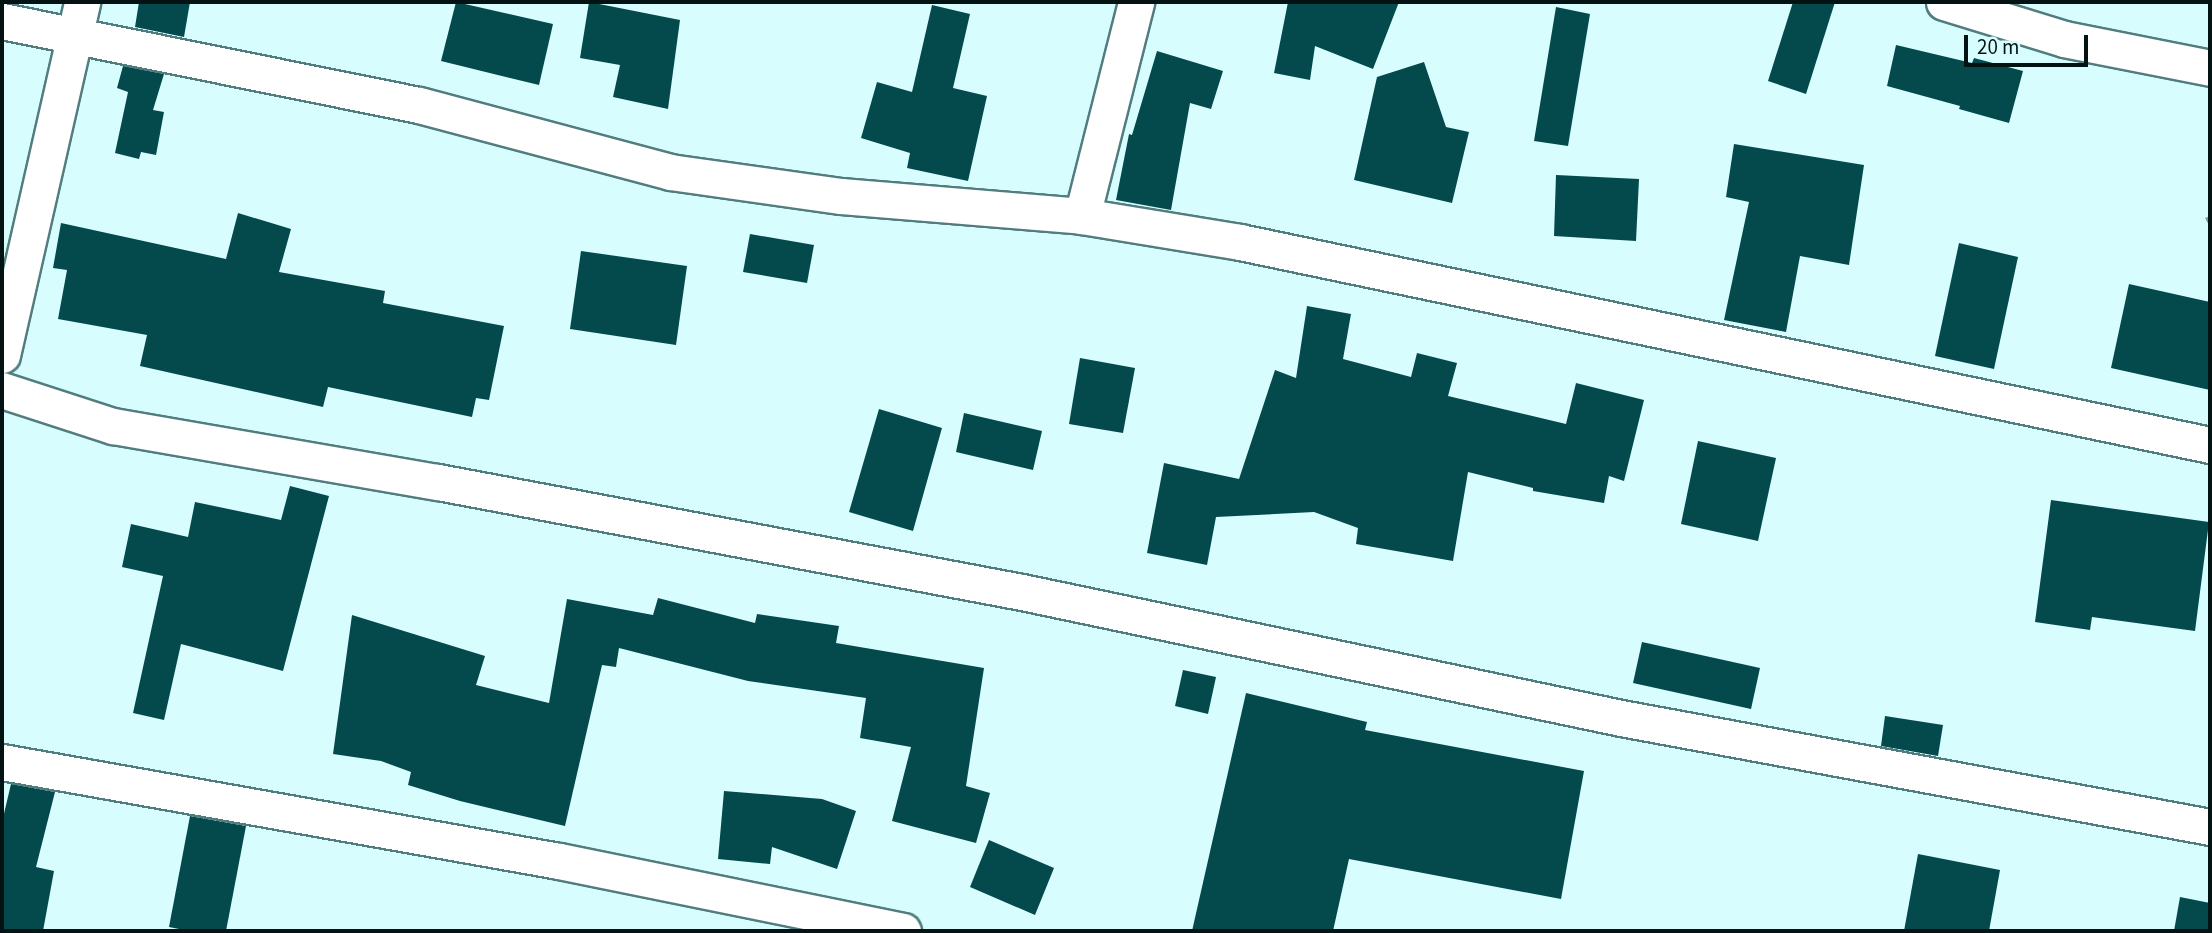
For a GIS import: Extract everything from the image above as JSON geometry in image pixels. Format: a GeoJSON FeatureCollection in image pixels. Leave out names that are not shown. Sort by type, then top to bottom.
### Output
{"type":"FeatureCollection","features":[{"type":"Feature","properties":{"kind":"street"},"geometry":{"type":"LineString","coordinates":[[2,355],[82,2]]}},
{"type":"Feature","properties":{"kind":"street"},"geometry":{"type":"LineString","coordinates":[[1082,216],[1136,2]]}},
{"type":"Feature","properties":{"kind":"street"},"geometry":{"type":"LineString","coordinates":[[1944,2],[2064,39],[2210,68]]}},
{"type":"Feature","properties":{"kind":"street"},"geometry":{"type":"LineString","coordinates":[[2,21],[419,105],[670,172],[841,196],[1082,216],[1241,242],[2210,445]]}},
{"type":"Feature","properties":{"kind":"street"},"geometry":{"type":"LineString","coordinates":[[2,390],[113,426],[452,485],[1023,592],[1621,718],[2210,827]]}},
{"type":"Feature","properties":{"kind":"street"},"geometry":{"type":"LineString","coordinates":[[2,762],[559,861],[903,931]]}},
{"type":"Feature","properties":{"kind":"building"},"geometry":{"type":"Polygon","coordinates":[[[139,2],[190,2],[184,37],[135,27],[139,2]]]}},
{"type":"Feature","properties":{"kind":"building"},"geometry":{"type":"Polygon","coordinates":[[[456,2],[553,24],[539,85],[441,61],[456,2]]]}},
{"type":"Feature","properties":{"kind":"building"},"geometry":{"type":"Polygon","coordinates":[[[589,2],[680,20],[668,109],[613,97],[620,65],[580,58],[589,2]]]}},
{"type":"Feature","properties":{"kind":"building"},"geometry":{"type":"Polygon","coordinates":[[[1288,2],[1399,2],[1373,69],[1315,46],[1310,80],[1274,73],[1288,2]]]}},
{"type":"Feature","properties":{"kind":"building"},"geometry":{"type":"Polygon","coordinates":[[[1793,2],[1835,2],[1806,94],[1768,81],[1793,2]]]}},
{"type":"Feature","properties":{"kind":"building"},"geometry":{"type":"Polygon","coordinates":[[[932,5],[970,14],[953,88],[987,96],[968,181],[907,168],[910,153],[861,138],[877,82],[912,92],[932,5]]]}},
{"type":"Feature","properties":{"kind":"building"},"geometry":{"type":"Polygon","coordinates":[[[1556,7],[1590,14],[1568,146],[1534,141],[1556,7]]]}},
{"type":"Feature","properties":{"kind":"building"},"geometry":{"type":"Polygon","coordinates":[[[1896,45],[1972,63],[1974,58],[2023,71],[2009,123],[1887,86],[1896,45]]]}},
{"type":"Feature","properties":{"kind":"building"},"geometry":{"type":"Polygon","coordinates":[[[1157,51],[1223,71],[1211,109],[1190,103],[1171,210],[1116,200],[1129,134],[1132,135],[1157,51]]]}},
{"type":"Feature","properties":{"kind":"building"},"geometry":{"type":"Polygon","coordinates":[[[1424,62],[1446,127],[1469,132],[1452,203],[1354,180],[1377,77],[1424,62]]]}},
{"type":"Feature","properties":{"kind":"building"},"geometry":{"type":"Polygon","coordinates":[[[123,66],[164,74],[153,110],[164,112],[156,155],[141,152],[139,159],[115,153],[128,92],[117,88],[123,66]]]}},
{"type":"Feature","properties":{"kind":"building"},"geometry":{"type":"Polygon","coordinates":[[[1734,144],[1864,165],[1849,265],[1800,256],[1786,332],[1724,320],[1749,202],[1726,197],[1734,144]]]}},
{"type":"Feature","properties":{"kind":"building"},"geometry":{"type":"Polygon","coordinates":[[[1556,175],[1639,179],[1636,241],[1554,236],[1556,175]]]}},
{"type":"Feature","properties":{"kind":"building"},"geometry":{"type":"Polygon","coordinates":[[[238,213],[291,229],[279,272],[385,291],[383,303],[504,326],[489,400],[476,398],[472,417],[328,387],[323,407],[140,366],[147,335],[58,319],[67,270],[53,268],[61,223],[226,259],[238,213]]]}},
{"type":"Feature","properties":{"kind":"building"},"geometry":{"type":"Polygon","coordinates":[[[750,234],[814,245],[807,283],[743,272],[750,234]]]}},
{"type":"Feature","properties":{"kind":"building"},"geometry":{"type":"Polygon","coordinates":[[[1959,243],[2018,257],[1994,369],[1935,356],[1959,243]]]}},
{"type":"Feature","properties":{"kind":"building"},"geometry":{"type":"Polygon","coordinates":[[[581,251],[687,266],[676,345],[570,329],[581,251]]]}},
{"type":"Feature","properties":{"kind":"building"},"geometry":{"type":"Polygon","coordinates":[[[2129,284],[2210,302],[2210,390],[2111,368],[2129,284]]]}},
{"type":"Feature","properties":{"kind":"building"},"geometry":{"type":"Polygon","coordinates":[[[1307,306],[1351,314],[1343,359],[1411,377],[1417,353],[1457,363],[1448,396],[1566,424],[1576,383],[1644,400],[1624,481],[1609,476],[1604,503],[1533,491],[1533,488],[1468,472],[1453,561],[1356,544],[1358,528],[1314,512],[1216,517],[1207,565],[1147,553],[1164,463],[1239,479],[1275,370],[1296,378],[1307,306]]]}},
{"type":"Feature","properties":{"kind":"building"},"geometry":{"type":"Polygon","coordinates":[[[1080,358],[1135,368],[1123,433],[1069,424],[1080,358]]]}},
{"type":"Feature","properties":{"kind":"building"},"geometry":{"type":"Polygon","coordinates":[[[879,409],[942,428],[913,531],[849,512],[879,409]]]}},
{"type":"Feature","properties":{"kind":"building"},"geometry":{"type":"Polygon","coordinates":[[[964,413],[1042,431],[1033,470],[956,452],[964,413]]]}},
{"type":"Feature","properties":{"kind":"building"},"geometry":{"type":"Polygon","coordinates":[[[1698,441],[1776,458],[1758,541],[1681,524],[1698,441]]]}},
{"type":"Feature","properties":{"kind":"building"},"geometry":{"type":"Polygon","coordinates":[[[290,486],[329,496],[283,671],[181,644],[164,720],[133,713],[163,576],[122,567],[131,524],[188,537],[195,502],[281,520],[290,486]]]}},
{"type":"Feature","properties":{"kind":"building"},"geometry":{"type":"Polygon","coordinates":[[[2051,500],[2209,522],[2195,631],[2092,617],[2090,630],[2035,622],[2051,500]]]}},
{"type":"Feature","properties":{"kind":"building"},"geometry":{"type":"Polygon","coordinates":[[[658,598],[755,623],[757,614],[839,626],[836,643],[984,668],[966,786],[990,793],[976,843],[892,821],[911,747],[860,738],[866,698],[748,681],[619,648],[616,667],[602,665],[565,826],[460,801],[408,785],[411,772],[381,761],[333,754],[352,615],[485,656],[476,685],[549,703],[567,599],[653,615],[658,598]]]}},
{"type":"Feature","properties":{"kind":"building"},"geometry":{"type":"Polygon","coordinates":[[[1642,642],[1760,668],[1751,709],[1633,683],[1642,642]]]}},
{"type":"Feature","properties":{"kind":"building"},"geometry":{"type":"Polygon","coordinates":[[[1183,670],[1216,677],[1208,714],[1175,706],[1183,670]]]}},
{"type":"Feature","properties":{"kind":"building"},"geometry":{"type":"Polygon","coordinates":[[[1246,693],[1367,722],[1365,730],[1584,771],[1561,899],[1349,859],[1333,931],[1192,931],[1246,693]]]}},
{"type":"Feature","properties":{"kind":"building"},"geometry":{"type":"Polygon","coordinates":[[[1885,716],[1943,725],[1938,756],[1881,746],[1885,716]]]}},
{"type":"Feature","properties":{"kind":"building"},"geometry":{"type":"Polygon","coordinates":[[[11,784],[55,792],[36,867],[54,871],[43,931],[2,931],[2,822],[11,784]]]}},
{"type":"Feature","properties":{"kind":"building"},"geometry":{"type":"Polygon","coordinates":[[[724,791],[822,799],[856,811],[837,869],[772,847],[770,864],[718,859],[724,791]]]}},
{"type":"Feature","properties":{"kind":"building"},"geometry":{"type":"Polygon","coordinates":[[[190,816],[246,826],[226,931],[189,931],[169,927],[190,816]]]}},
{"type":"Feature","properties":{"kind":"building"},"geometry":{"type":"Polygon","coordinates":[[[989,840],[1054,868],[1035,915],[970,887],[989,840]]]}},
{"type":"Feature","properties":{"kind":"building"},"geometry":{"type":"Polygon","coordinates":[[[1918,854],[2000,870],[1989,931],[1904,931],[1918,854]]]}},
{"type":"Feature","properties":{"kind":"building"},"geometry":{"type":"Polygon","coordinates":[[[2180,897],[2210,903],[2210,931],[2174,931],[2180,897]]]}}]}
